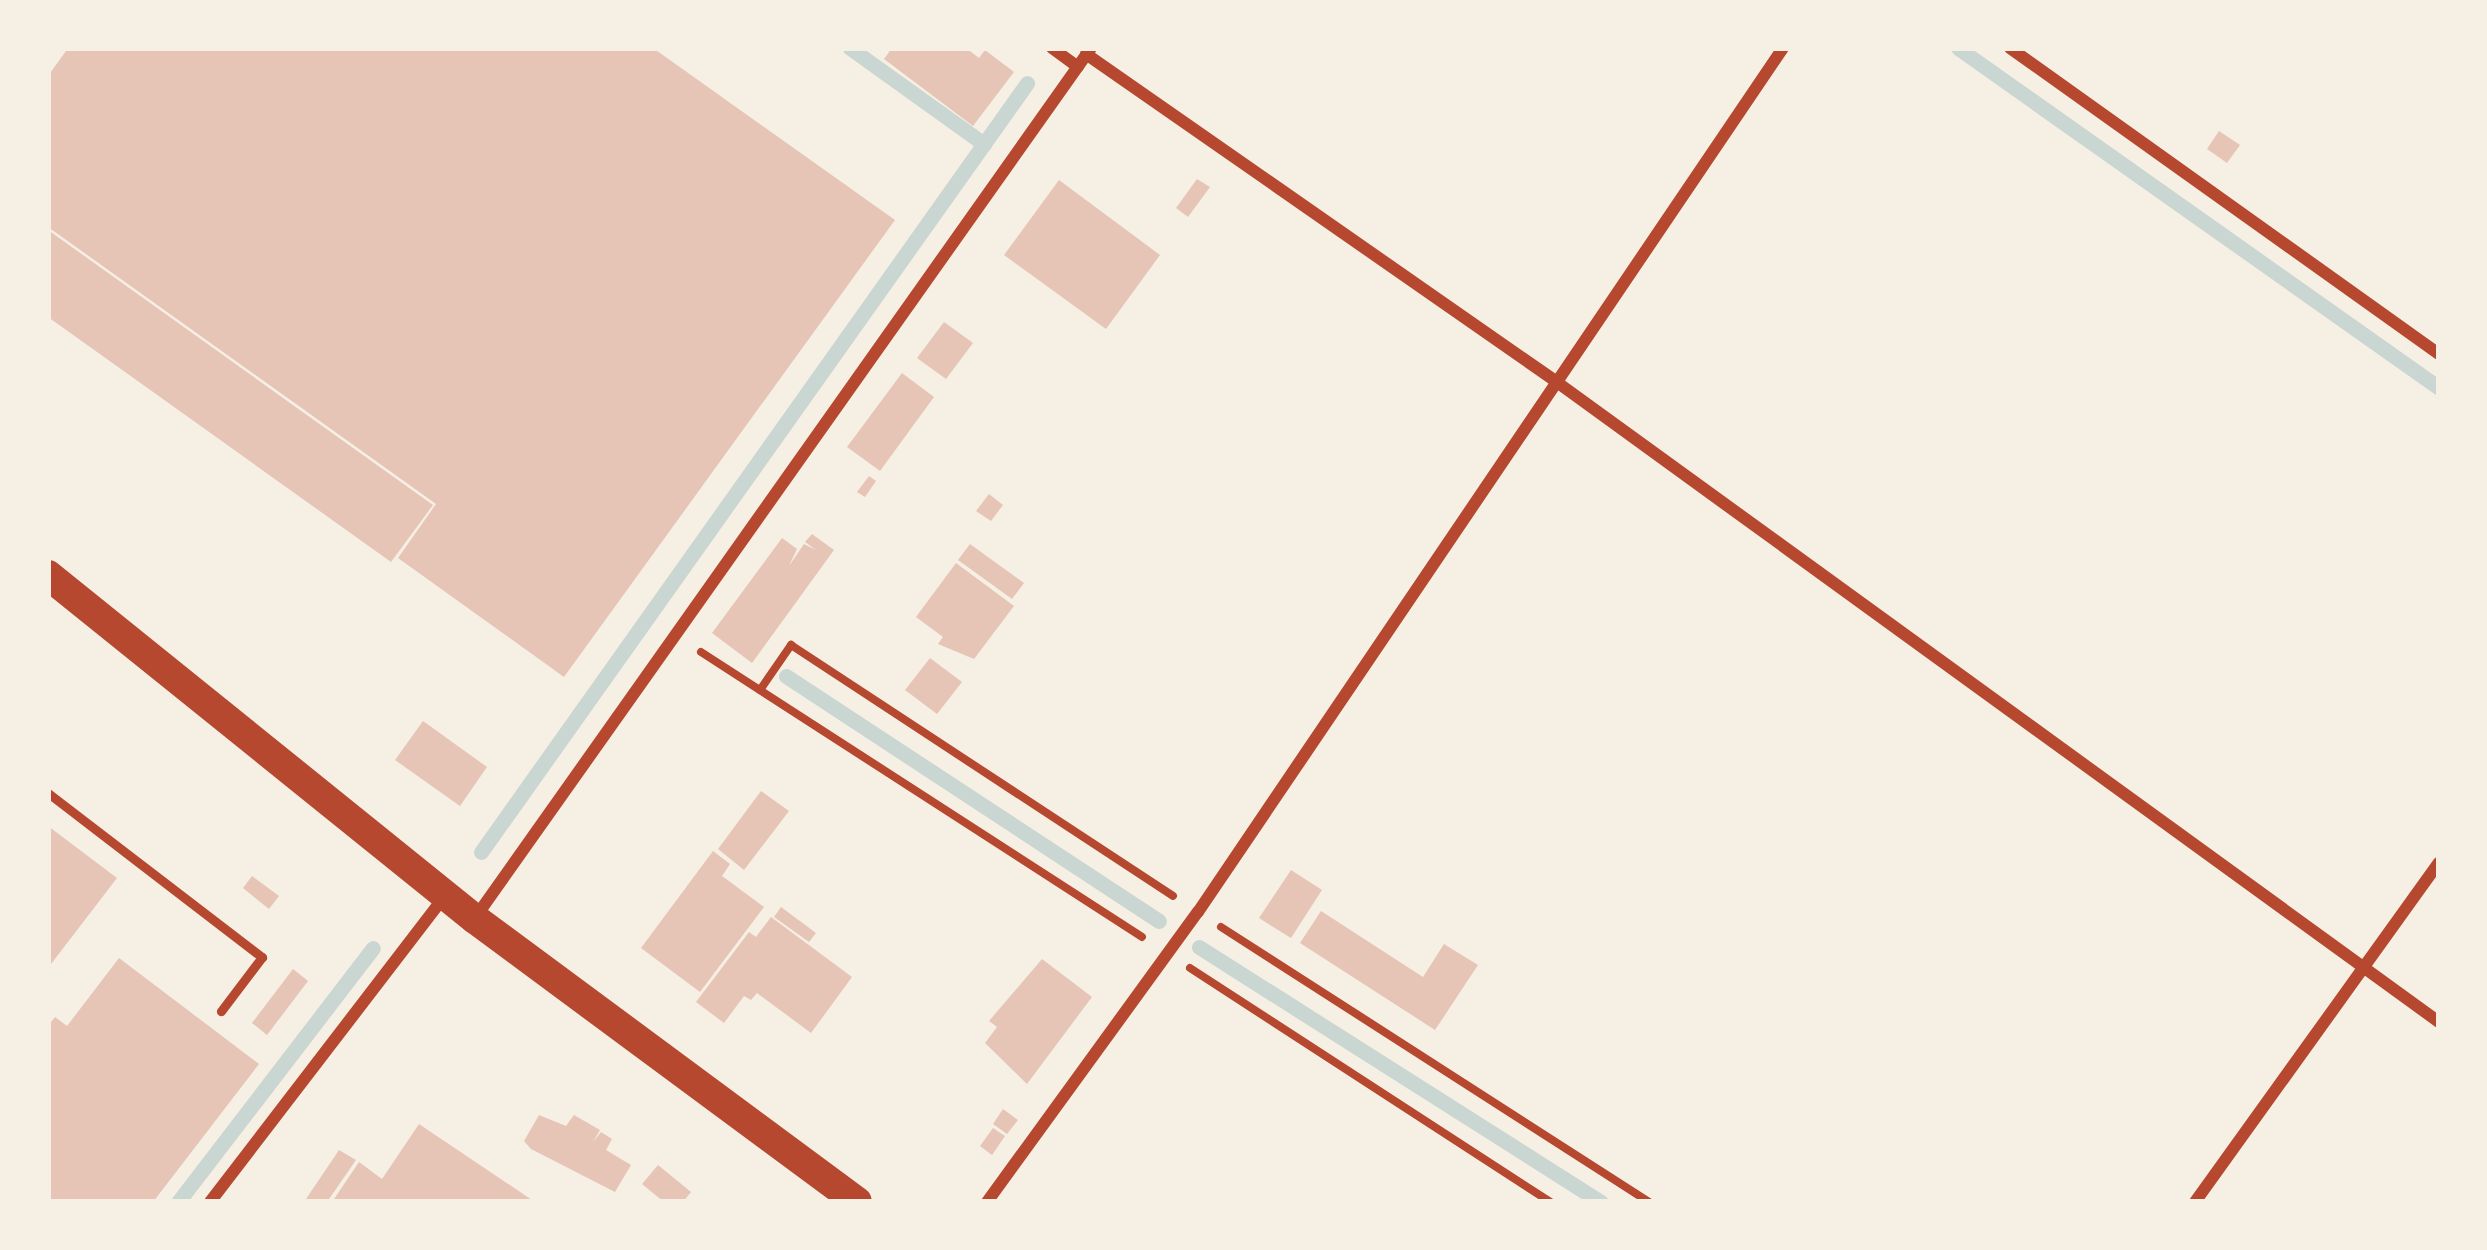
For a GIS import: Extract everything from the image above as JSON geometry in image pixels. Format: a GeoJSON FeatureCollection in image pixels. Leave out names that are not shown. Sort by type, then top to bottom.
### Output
{"type":"FeatureCollection","features":[{"type":"Feature","properties":{"kind":"main road"},"geometry":{"type":"LineString","coordinates":[[48,575],[475,919],[857,1202]]}},
{"type":"Feature","properties":{"kind":"street"},"geometry":{"type":"LineString","coordinates":[[1052,48],[1078,68]]}},
{"type":"Feature","properties":{"kind":"street"},"geometry":{"type":"LineString","coordinates":[[987,1202],[1198,912],[1783,48]]}},
{"type":"Feature","properties":{"kind":"street"},"geometry":{"type":"LineString","coordinates":[[2009,48],[2439,354]]}},
{"type":"Feature","properties":{"kind":"street"},"geometry":{"type":"LineString","coordinates":[[475,919],[1089,51],[1554,380],[2439,1022]]}},
{"type":"Feature","properties":{"kind":"street"},"geometry":{"type":"LineString","coordinates":[[2195,1202],[2439,863]]}},
{"type":"Feature","properties":{"kind":"street"},"geometry":{"type":"LineString","coordinates":[[210,1202],[445,894]]}},
{"type":"Feature","properties":{"kind":"lane"},"geometry":{"type":"LineString","coordinates":[[48,793],[262,957],[221,1011]]}},
{"type":"Feature","properties":{"kind":"path"},"geometry":{"type":"LineString","coordinates":[[675,635],[1551,1202]]}},
{"type":"Feature","properties":{"kind":"path"},"geometry":{"type":"LineString","coordinates":[[760,690],[791,644],[1649,1202]]}},
{"type":"Feature","properties":{"kind":"building"},"geometry":{"type":"Polygon","coordinates":[[[68,48],[653,48],[895,220],[564,677],[398,558],[436,504],[48,227],[48,76],[68,48]]]}},
{"type":"Feature","properties":{"kind":"building"},"geometry":{"type":"Polygon","coordinates":[[[892,48],[966,48],[979,58],[985,50],[1014,72],[973,126],[884,59],[892,48]]]}},
{"type":"Feature","properties":{"kind":"building"},"geometry":{"type":"Polygon","coordinates":[[[2219,131],[2240,145],[2227,163],[2207,149],[2219,131]]]}},
{"type":"Feature","properties":{"kind":"building"},"geometry":{"type":"Polygon","coordinates":[[[1197,179],[1210,187],[1188,217],[1176,208],[1197,179]]]}},
{"type":"Feature","properties":{"kind":"building"},"geometry":{"type":"Polygon","coordinates":[[[1059,180],[1160,255],[1106,329],[1004,255],[1059,180]]]}},
{"type":"Feature","properties":{"kind":"building"},"geometry":{"type":"Polygon","coordinates":[[[48,230],[433,505],[391,562],[48,317],[48,230]]]}},
{"type":"Feature","properties":{"kind":"building"},"geometry":{"type":"Polygon","coordinates":[[[944,322],[973,343],[946,379],[917,358],[944,322]]]}},
{"type":"Feature","properties":{"kind":"building"},"geometry":{"type":"Polygon","coordinates":[[[902,373],[934,397],[880,471],[847,447],[902,373]]]}},
{"type":"Feature","properties":{"kind":"building"},"geometry":{"type":"Polygon","coordinates":[[[869,476],[876,481],[865,497],[857,492],[869,476]]]}},
{"type":"Feature","properties":{"kind":"building"},"geometry":{"type":"Polygon","coordinates":[[[989,494],[1003,505],[991,521],[976,511],[989,494]]]}},
{"type":"Feature","properties":{"kind":"building"},"geometry":{"type":"Polygon","coordinates":[[[812,534],[834,550],[752,663],[712,633],[782,538],[797,549],[789,566],[804,544],[816,550],[805,542],[812,534]]]}},
{"type":"Feature","properties":{"kind":"building"},"geometry":{"type":"Polygon","coordinates":[[[970,544],[1024,583],[1012,599],[958,560],[970,544]]]}},
{"type":"Feature","properties":{"kind":"building"},"geometry":{"type":"Polygon","coordinates":[[[956,563],[1014,606],[974,659],[938,644],[943,637],[916,617],[956,563]]]}},
{"type":"Feature","properties":{"kind":"building"},"geometry":{"type":"Polygon","coordinates":[[[930,658],[962,682],[937,714],[905,690],[930,658]]]}},
{"type":"Feature","properties":{"kind":"building"},"geometry":{"type":"Polygon","coordinates":[[[423,721],[487,767],[460,806],[395,760],[423,721]]]}},
{"type":"Feature","properties":{"kind":"building"},"geometry":{"type":"Polygon","coordinates":[[[761,791],[789,811],[744,870],[718,849],[761,791]]]}},
{"type":"Feature","properties":{"kind":"building"},"geometry":{"type":"Polygon","coordinates":[[[48,826],[117,878],[48,968],[48,826]]]}},
{"type":"Feature","properties":{"kind":"building"},"geometry":{"type":"Polygon","coordinates":[[[713,851],[730,864],[722,876],[764,907],[700,992],[641,948],[713,851]]]}},
{"type":"Feature","properties":{"kind":"building"},"geometry":{"type":"Polygon","coordinates":[[[1291,870],[1322,890],[1291,938],[1259,918],[1291,870]]]}},
{"type":"Feature","properties":{"kind":"building"},"geometry":{"type":"Polygon","coordinates":[[[252,876],[279,896],[269,909],[243,888],[252,876]]]}},
{"type":"Feature","properties":{"kind":"building"},"geometry":{"type":"Polygon","coordinates":[[[781,907],[816,933],[809,942],[774,917],[781,907]]]}},
{"type":"Feature","properties":{"kind":"building"},"geometry":{"type":"Polygon","coordinates":[[[1321,911],[1423,977],[1444,944],[1478,965],[1435,1030],[1300,943],[1321,911]]]}},
{"type":"Feature","properties":{"kind":"building"},"geometry":{"type":"Polygon","coordinates":[[[771,917],[852,977],[811,1033],[757,993],[751,1000],[744,996],[724,1023],[696,1002],[749,932],[756,937],[771,917]]]}},
{"type":"Feature","properties":{"kind":"building"},"geometry":{"type":"Polygon","coordinates":[[[119,958],[259,1064],[153,1202],[48,1202],[48,1026],[55,1017],[67,1026],[119,958]]]}},
{"type":"Feature","properties":{"kind":"building"},"geometry":{"type":"Polygon","coordinates":[[[1042,959],[1092,997],[1027,1084],[985,1043],[997,1027],[989,1021],[1042,959]]]}},
{"type":"Feature","properties":{"kind":"building"},"geometry":{"type":"Polygon","coordinates":[[[293,969],[308,981],[267,1035],[252,1023],[293,969]]]}},
{"type":"Feature","properties":{"kind":"building"},"geometry":{"type":"Polygon","coordinates":[[[1003,1109],[1018,1120],[1007,1134],[993,1124],[1003,1109]]]}},
{"type":"Feature","properties":{"kind":"building"},"geometry":{"type":"Polygon","coordinates":[[[539,1115],[566,1126],[574,1115],[600,1130],[593,1142],[601,1132],[612,1139],[606,1150],[631,1165],[615,1192],[531,1149],[524,1141],[539,1115]]]}},
{"type":"Feature","properties":{"kind":"building"},"geometry":{"type":"Polygon","coordinates":[[[419,1124],[535,1202],[332,1202],[359,1162],[382,1179],[419,1124]]]}},
{"type":"Feature","properties":{"kind":"building"},"geometry":{"type":"Polygon","coordinates":[[[993,1128],[1005,1136],[992,1155],[980,1146],[993,1128]]]}},
{"type":"Feature","properties":{"kind":"building"},"geometry":{"type":"Polygon","coordinates":[[[339,1150],[356,1160],[327,1202],[304,1202],[339,1150]]]}},
{"type":"Feature","properties":{"kind":"building"},"geometry":{"type":"Polygon","coordinates":[[[658,1165],[691,1192],[683,1202],[664,1202],[642,1184],[658,1165]]]}},
{"type":"Feature","properties":{"kind":"waterway"},"geometry":{"type":"LineString","coordinates":[[850,48],[984,144]]}},
{"type":"Feature","properties":{"kind":"waterway"},"geometry":{"type":"LineString","coordinates":[[1958,48],[2439,388]]}},
{"type":"Feature","properties":{"kind":"waterway"},"geometry":{"type":"LineString","coordinates":[[481,852],[1027,83]]}},
{"type":"Feature","properties":{"kind":"waterway"},"geometry":{"type":"LineString","coordinates":[[786,676],[1159,921]]}},
{"type":"Feature","properties":{"kind":"waterway"},"geometry":{"type":"LineString","coordinates":[[1199,947],[1601,1202]]}},
{"type":"Feature","properties":{"kind":"waterway"},"geometry":{"type":"LineString","coordinates":[[178,1202],[373,948]]}}]}
